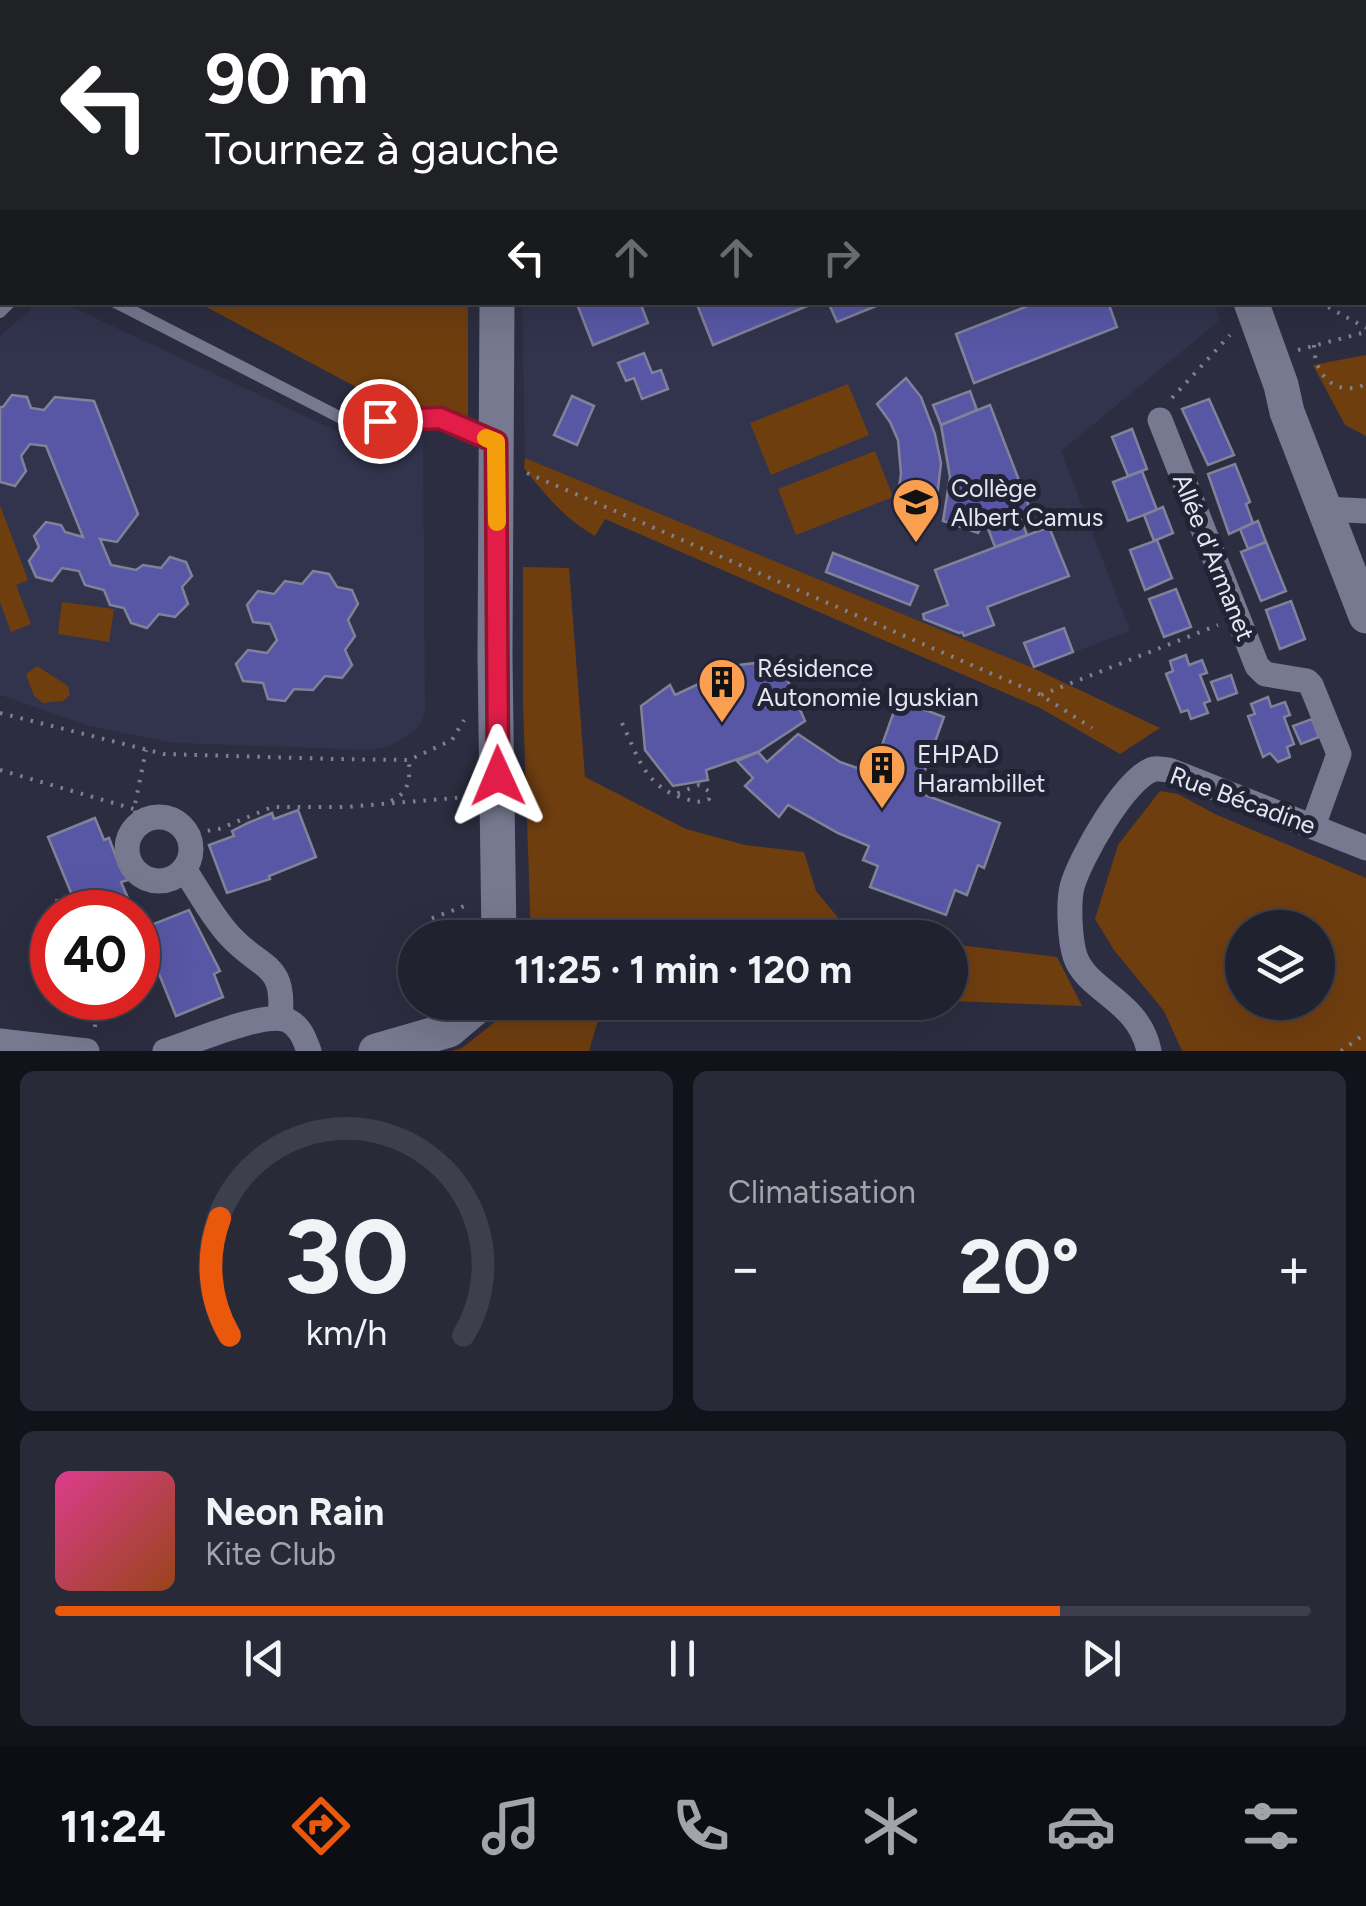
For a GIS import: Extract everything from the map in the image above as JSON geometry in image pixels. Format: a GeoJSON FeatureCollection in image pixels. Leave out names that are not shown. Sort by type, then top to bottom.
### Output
{"type":"FeatureCollection","features":[{"type":"Feature","properties":{"kind":"street"},"geometry":{"type":"LineString","coordinates":[[497,305],[499,920]]}},
{"type":"Feature","properties":{"kind":"street"},"geometry":{"type":"LineString","coordinates":[[1244,315],[1282,385],[1287,412],[1366,616]]}},
{"type":"Feature","properties":{"kind":"street","name":"Allée d'Armanet"},"geometry":{"type":"LineString","coordinates":[[1160,420],[1257,666],[1265,674],[1307,680],[1311,684],[1339,754],[1313,826]]}},
{"type":"Feature","properties":{"kind":"street"},"geometry":{"type":"LineString","coordinates":[[1324,509],[1366,511]]}},
{"type":"Feature","properties":{"kind":"street","name":"Rue Bécadine"},"geometry":{"type":"LineString","coordinates":[[1149,1051],[1135,1018],[1085,973],[1075,956],[1072,888],[1095,840],[1136,781],[1153,770],[1169,770],[1366,848]]}},
{"type":"Feature","properties":{"kind":"street"},"geometry":{"type":"LineString","coordinates":[[136,816],[171,819],[187,834],[191,852],[184,869],[166,881],[155,882],[135,872],[126,852],[136,816]]}},
{"type":"Feature","properties":{"kind":"street"},"geometry":{"type":"LineString","coordinates":[[184,869],[230,936],[278,976],[282,994],[280,1018]]}},
{"type":"Feature","properties":{"kind":"street"},"geometry":{"type":"LineString","coordinates":[[165,1051],[280,1018],[297,1027],[308,1051]]}},
{"type":"Feature","properties":{"kind":"street"},"geometry":{"type":"LineString","coordinates":[[376,1051],[449,1030],[461,1020]]}},
{"type":"Feature","properties":{"kind":"street"},"geometry":{"type":"LineString","coordinates":[[0,1041],[91,1042]]}},
{"type":"Feature","properties":{"kind":"lane"},"geometry":{"type":"LineString","coordinates":[[121,305],[350,422],[440,418],[496,442]]}},
{"type":"Feature","properties":{"kind":"path"},"geometry":{"type":"LineString","coordinates":[[1325,305],[1366,330]]}},
{"type":"Feature","properties":{"kind":"path"},"geometry":{"type":"LineString","coordinates":[[1160,420],[1168,403],[1244,315]]}},
{"type":"Feature","properties":{"kind":"path"},"geometry":{"type":"LineString","coordinates":[[1294,351],[1366,330]]}},
{"type":"Feature","properties":{"kind":"path"},"geometry":{"type":"LineString","coordinates":[[1314,346],[1325,380],[1337,388],[1354,390],[1366,384]]}},
{"type":"Feature","properties":{"kind":"path"},"geometry":{"type":"LineString","coordinates":[[519,469],[1041,695],[1092,728]]}},
{"type":"Feature","properties":{"kind":"path"},"geometry":{"type":"LineString","coordinates":[[1041,695],[1238,618]]}},
{"type":"Feature","properties":{"kind":"path"},"geometry":{"type":"LineString","coordinates":[[0,713],[164,754],[409,760],[452,740],[464,720]]}},
{"type":"Feature","properties":{"kind":"path"},"geometry":{"type":"LineString","coordinates":[[622,723],[646,774],[665,793],[672,795],[700,803],[709,799],[710,792],[699,785],[672,795]]}},
{"type":"Feature","properties":{"kind":"path"},"geometry":{"type":"LineString","coordinates":[[0,770],[136,816],[146,750]]}},
{"type":"Feature","properties":{"kind":"path"},"geometry":{"type":"LineString","coordinates":[[389,802],[402,796],[410,781],[409,760]]}},
{"type":"Feature","properties":{"kind":"path"},"geometry":{"type":"LineString","coordinates":[[187,834],[218,830],[272,807],[346,807],[498,796]]}},
{"type":"Feature","properties":{"kind":"path"},"geometry":{"type":"LineString","coordinates":[[430,920],[498,894]]}},
{"type":"Feature","properties":{"kind":"path"},"geometry":{"type":"LineString","coordinates":[[1341,1051],[1366,1033]]}},
{"type":"Feature","properties":{"kind":"shaded area"},"geometry":{"type":"Polygon","coordinates":[[[36,305],[67,305],[339,432],[423,427],[425,709],[422,722],[414,731],[390,746],[373,750],[175,743],[90,726],[0,695],[0,336],[36,305]]]}},
{"type":"Feature","properties":{"kind":"shaded area"},"geometry":{"type":"Polygon","coordinates":[[[203,305],[468,305],[468,419],[447,410],[403,412],[203,305]]]}},
{"type":"Feature","properties":{"kind":"shaded area","name":"Collège Albert Camus"},"geometry":{"type":"Polygon","coordinates":[[[522,305],[1215,305],[1220,320],[1061,451],[1130,631],[1033,668],[525,458],[522,305]]]}},
{"type":"Feature","properties":{"kind":"shaded area"},"geometry":{"type":"Polygon","coordinates":[[[1366,355],[1366,436],[1345,425],[1313,365],[1366,355]]]}},
{"type":"Feature","properties":{"kind":"shaded area"},"geometry":{"type":"Polygon","coordinates":[[[848,384],[869,435],[771,475],[750,423],[848,384]]]}},
{"type":"Feature","properties":{"kind":"shaded area"},"geometry":{"type":"Polygon","coordinates":[[[875,451],[893,497],[796,535],[778,489],[875,451]]]}},
{"type":"Feature","properties":{"kind":"shaded area"},"geometry":{"type":"Polygon","coordinates":[[[525,458],[1033,668],[1160,728],[1120,754],[1040,708],[605,519],[595,536],[548,497],[524,468],[525,458]]]}},
{"type":"Feature","properties":{"kind":"shaded area"},"geometry":{"type":"Polygon","coordinates":[[[0,505],[28,580],[16,585],[31,624],[11,632],[0,602],[0,505]]]}},
{"type":"Feature","properties":{"kind":"shaded area"},"geometry":{"type":"Polygon","coordinates":[[[523,567],[569,568],[585,777],[686,829],[745,845],[804,852],[816,891],[840,920],[530,920],[523,567]]]}},
{"type":"Feature","properties":{"kind":"shaded area"},"geometry":{"type":"Polygon","coordinates":[[[62,602],[114,609],[109,642],[58,634],[62,602]]]}},
{"type":"Feature","properties":{"kind":"shaded area"},"geometry":{"type":"Polygon","coordinates":[[[37,666],[68,686],[70,695],[63,701],[43,703],[34,696],[26,674],[37,666]]]}},
{"type":"Feature","properties":{"kind":"shaded area"},"geometry":{"type":"Polygon","coordinates":[[[1160,791],[1178,794],[1215,814],[1366,878],[1366,1051],[1182,1051],[1164,1011],[1114,950],[1095,919],[1118,845],[1160,791]]]}},
{"type":"Feature","properties":{"kind":"shaded area"},"geometry":{"type":"Polygon","coordinates":[[[968,946],[1057,957],[1082,1006],[968,1002],[968,946]]]}},
{"type":"Feature","properties":{"kind":"shaded area"},"geometry":{"type":"Polygon","coordinates":[[[497,1020],[598,1020],[589,1051],[451,1051],[462,1048],[497,1020]]]}},
{"type":"Feature","properties":{"kind":"building"},"geometry":{"type":"Polygon","coordinates":[[[577,305],[641,305],[648,323],[593,345],[577,305]]]}},
{"type":"Feature","properties":{"kind":"building"},"geometry":{"type":"Polygon","coordinates":[[[697,305],[810,305],[713,345],[697,305]]]}},
{"type":"Feature","properties":{"kind":"building"},"geometry":{"type":"Polygon","coordinates":[[[829,305],[879,305],[837,322],[829,305]]]}},
{"type":"Feature","properties":{"kind":"building"},"geometry":{"type":"Polygon","coordinates":[[[1030,305],[1109,305],[1117,327],[974,383],[956,334],[1030,305]]]}},
{"type":"Feature","properties":{"kind":"building"},"geometry":{"type":"Polygon","coordinates":[[[644,353],[652,373],[661,370],[668,389],[642,399],[634,378],[626,381],[618,363],[644,353]]]}},
{"type":"Feature","properties":{"kind":"building"},"geometry":{"type":"Polygon","coordinates":[[[906,378],[921,397],[935,434],[941,463],[937,497],[899,488],[898,440],[877,404],[906,378]]]}},
{"type":"Feature","properties":{"kind":"building"},"geometry":{"type":"Polygon","coordinates":[[[970,391],[977,410],[941,425],[933,405],[970,391]]]}},
{"type":"Feature","properties":{"kind":"building"},"geometry":{"type":"Polygon","coordinates":[[[12,395],[27,397],[31,408],[44,410],[55,397],[94,401],[138,514],[117,542],[100,539],[111,565],[136,570],[143,565],[161,568],[170,557],[186,562],[192,576],[182,587],[188,604],[175,617],[159,614],[147,628],[131,623],[124,608],[110,605],[104,590],[85,585],[79,571],[62,568],[52,581],[36,577],[29,561],[39,547],[34,536],[46,522],[83,537],[46,446],[30,444],[21,456],[26,471],[15,486],[0,482],[0,407],[12,395]]]}},
{"type":"Feature","properties":{"kind":"building"},"geometry":{"type":"Polygon","coordinates":[[[572,396],[594,406],[577,445],[554,435],[572,396]]]}},
{"type":"Feature","properties":{"kind":"building"},"geometry":{"type":"Polygon","coordinates":[[[1209,399],[1234,455],[1208,465],[1182,409],[1209,399]]]}},
{"type":"Feature","properties":{"kind":"building"},"geometry":{"type":"Polygon","coordinates":[[[990,405],[1030,509],[981,528],[978,533],[943,521],[950,477],[941,425],[990,405]]]}},
{"type":"Feature","properties":{"kind":"building"},"geometry":{"type":"Polygon","coordinates":[[[1132,429],[1147,469],[1128,476],[1112,437],[1132,429]]]}},
{"type":"Feature","properties":{"kind":"building"},"geometry":{"type":"Polygon","coordinates":[[[1235,464],[1250,502],[1246,504],[1253,523],[1229,534],[1208,474],[1235,464]]]}},
{"type":"Feature","properties":{"kind":"building"},"geometry":{"type":"Polygon","coordinates":[[[1142,471],[1157,510],[1128,521],[1113,482],[1142,471]]]}},
{"type":"Feature","properties":{"kind":"building"},"geometry":{"type":"Polygon","coordinates":[[[1163,507],[1173,533],[1154,541],[1144,515],[1163,507]]]}},
{"type":"Feature","properties":{"kind":"building"},"geometry":{"type":"Polygon","coordinates":[[[1019,513],[1027,535],[995,547],[987,526],[1019,513]]]}},
{"type":"Feature","properties":{"kind":"building"},"geometry":{"type":"Polygon","coordinates":[[[1258,521],[1266,542],[1248,549],[1240,529],[1258,521]]]}},
{"type":"Feature","properties":{"kind":"building"},"geometry":{"type":"Polygon","coordinates":[[[1049,527],[1069,576],[987,607],[994,625],[964,636],[924,619],[923,614],[948,605],[935,570],[1049,527]]]}},
{"type":"Feature","properties":{"kind":"building"},"geometry":{"type":"Polygon","coordinates":[[[1157,540],[1172,578],[1145,590],[1130,550],[1157,540]]]}},
{"type":"Feature","properties":{"kind":"building"},"geometry":{"type":"Polygon","coordinates":[[[1266,542],[1286,591],[1261,601],[1241,552],[1266,542]]]}},
{"type":"Feature","properties":{"kind":"building"},"geometry":{"type":"Polygon","coordinates":[[[833,553],[918,586],[910,605],[826,572],[833,553]]]}},
{"type":"Feature","properties":{"kind":"building"},"geometry":{"type":"Polygon","coordinates":[[[313,571],[329,574],[337,587],[352,590],[358,604],[348,620],[355,636],[345,650],[352,665],[342,678],[325,676],[313,690],[294,689],[285,701],[268,699],[263,683],[243,681],[236,664],[248,650],[267,653],[277,640],[270,624],[253,622],[247,605],[258,591],[274,594],[285,581],[302,584],[313,571]]]}},
{"type":"Feature","properties":{"kind":"building"},"geometry":{"type":"Polygon","coordinates":[[[1176,589],[1191,627],[1164,637],[1149,599],[1176,589]]]}},
{"type":"Feature","properties":{"kind":"building"},"geometry":{"type":"Polygon","coordinates":[[[1291,601],[1305,639],[1280,649],[1266,610],[1291,601]]]}},
{"type":"Feature","properties":{"kind":"building"},"geometry":{"type":"Polygon","coordinates":[[[1064,628],[1073,652],[1034,667],[1024,643],[1064,628]]]}},
{"type":"Feature","properties":{"kind":"building"},"geometry":{"type":"Polygon","coordinates":[[[1186,655],[1189,665],[1202,660],[1207,673],[1200,675],[1210,701],[1204,703],[1208,713],[1191,719],[1188,710],[1181,712],[1166,674],[1173,671],[1170,661],[1186,655]]]}},
{"type":"Feature","properties":{"kind":"building","name":"Résidence Autonomie Iguskian"},"geometry":{"type":"Polygon","coordinates":[[[779,660],[805,721],[758,752],[706,770],[708,780],[673,786],[645,750],[641,706],[670,685],[675,695],[739,665],[779,660]]]}},
{"type":"Feature","properties":{"kind":"building"},"geometry":{"type":"Polygon","coordinates":[[[1231,675],[1237,693],[1218,700],[1211,682],[1231,675]]]}},
{"type":"Feature","properties":{"kind":"building"},"geometry":{"type":"Polygon","coordinates":[[[1268,697],[1271,707],[1285,702],[1290,715],[1284,717],[1294,744],[1287,747],[1290,757],[1278,762],[1270,753],[1263,757],[1248,716],[1255,714],[1251,704],[1268,697]]]}},
{"type":"Feature","properties":{"kind":"building","name":"EHPAD Harambillet"},"geometry":{"type":"Polygon","coordinates":[[[898,700],[944,717],[917,792],[1000,823],[984,868],[978,865],[967,895],[955,890],[946,915],[870,887],[878,866],[863,860],[869,846],[788,805],[779,817],[745,786],[753,778],[737,761],[758,752],[767,762],[798,734],[840,762],[872,773],[898,700]]]}},
{"type":"Feature","properties":{"kind":"building"},"geometry":{"type":"Polygon","coordinates":[[[1312,719],[1319,737],[1301,744],[1293,726],[1312,719]]]}},
{"type":"Feature","properties":{"kind":"building"},"geometry":{"type":"Polygon","coordinates":[[[298,810],[316,857],[269,876],[270,879],[227,893],[209,845],[234,836],[232,831],[272,813],[274,819],[298,810]]]}},
{"type":"Feature","properties":{"kind":"building"},"geometry":{"type":"Polygon","coordinates":[[[95,818],[104,840],[109,838],[119,857],[128,880],[121,882],[124,890],[70,890],[48,837],[95,818]]]}},
{"type":"Feature","properties":{"kind":"building"},"geometry":{"type":"Polygon","coordinates":[[[189,910],[220,971],[214,974],[223,997],[176,1016],[160,976],[160,921],[189,910]]]}},
{"type":"Feature","properties":{"kind":"slow traffic"},"geometry":{"type":"LineString","coordinates":[[486,438],[496,442],[497,522]]}},
{"type":"Feature","properties":{"kind":"place","name":"Collège Albert Camus"},"geometry":{"type":"Point","coordinates":[916,544]}},
{"type":"Feature","properties":{"kind":"place","name":"Résidence Autonomie Iguskian"},"geometry":{"type":"Point","coordinates":[722,724]}},
{"type":"Feature","properties":{"kind":"place","name":"EHPAD Harambillet"},"geometry":{"type":"Point","coordinates":[882,810]}},
{"type":"Feature","properties":{"kind":"route"},"geometry":{"type":"LineString","coordinates":[[380,421],[440,418],[496,442],[498,776]]}}]}
